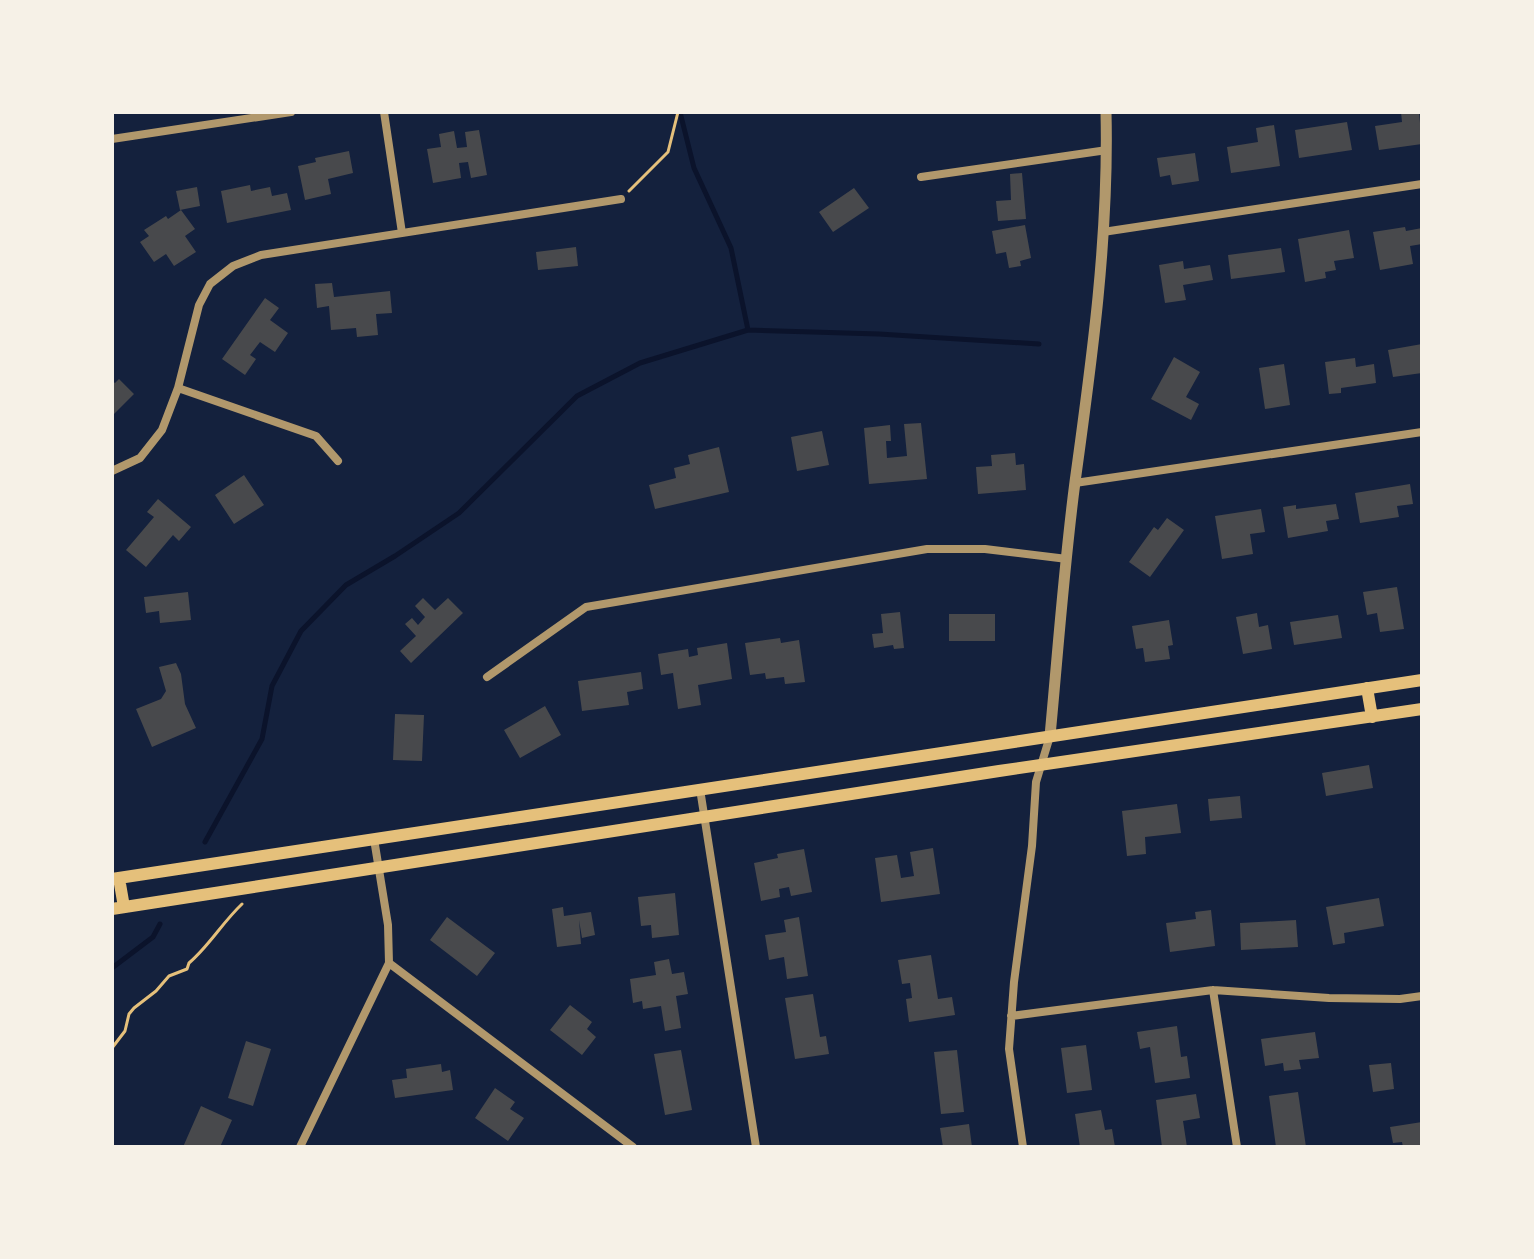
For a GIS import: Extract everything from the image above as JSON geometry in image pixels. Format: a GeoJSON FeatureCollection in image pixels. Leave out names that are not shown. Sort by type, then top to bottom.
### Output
{"type":"FeatureCollection","features":[{"type":"Feature","properties":{"kind":"main road"},"geometry":{"type":"LineString","coordinates":[[1422,680],[116,878],[118,908],[1422,709]]}},
{"type":"Feature","properties":{"kind":"main road"},"geometry":{"type":"LineString","coordinates":[[1367,688],[1372,717]]}},
{"type":"Feature","properties":{"kind":"street"},"geometry":{"type":"LineString","coordinates":[[112,139],[291,112]]}},
{"type":"Feature","properties":{"kind":"street"},"geometry":{"type":"LineString","coordinates":[[384,112],[402,233]]}},
{"type":"Feature","properties":{"kind":"street"},"geometry":{"type":"LineString","coordinates":[[1023,1147],[1009,1049],[1011,1016],[1032,846],[1036,782],[1050,736],[1075,483],[1087,403],[1103,232],[1106,112]]}},
{"type":"Feature","properties":{"kind":"street"},"geometry":{"type":"LineString","coordinates":[[921,177],[1107,150]]}},
{"type":"Feature","properties":{"kind":"street"},"geometry":{"type":"LineString","coordinates":[[1103,232],[1422,184]]}},
{"type":"Feature","properties":{"kind":"street"},"geometry":{"type":"LineString","coordinates":[[112,471],[140,458],[162,430],[178,388],[199,305],[210,284],[233,266],[261,255],[621,199]]}},
{"type":"Feature","properties":{"kind":"street"},"geometry":{"type":"LineString","coordinates":[[178,388],[316,436],[338,461]]}},
{"type":"Feature","properties":{"kind":"street"},"geometry":{"type":"LineString","coordinates":[[1075,483],[1422,432]]}},
{"type":"Feature","properties":{"kind":"street"},"geometry":{"type":"LineString","coordinates":[[487,677],[586,607],[927,549],[985,549],[1067,559]]}},
{"type":"Feature","properties":{"kind":"street"},"geometry":{"type":"LineString","coordinates":[[700,789],[756,1147]]}},
{"type":"Feature","properties":{"kind":"street"},"geometry":{"type":"LineString","coordinates":[[300,1147],[389,963],[388,925],[374,839]]}},
{"type":"Feature","properties":{"kind":"street"},"geometry":{"type":"LineString","coordinates":[[389,963],[633,1147]]}},
{"type":"Feature","properties":{"kind":"street"},"geometry":{"type":"LineString","coordinates":[[1011,1016],[1213,990],[1329,998],[1400,999],[1422,996]]}},
{"type":"Feature","properties":{"kind":"street"},"geometry":{"type":"LineString","coordinates":[[1213,990],[1237,1147]]}},
{"type":"Feature","properties":{"kind":"path"},"geometry":{"type":"LineString","coordinates":[[621,199],[668,152],[678,112]]}},
{"type":"Feature","properties":{"kind":"path"},"geometry":{"type":"LineString","coordinates":[[112,1048],[125,1031],[129,1014],[134,1008],[169,976],[187,969],[242,904]]}},
{"type":"Feature","properties":{"kind":"building"},"geometry":{"type":"Polygon","coordinates":[[[1401,112],[1419,112],[1422,144],[1379,150],[1375,126],[1402,122],[1401,112]]]}},
{"type":"Feature","properties":{"kind":"building"},"geometry":{"type":"Polygon","coordinates":[[[1347,122],[1352,150],[1299,158],[1295,130],[1347,122]]]}},
{"type":"Feature","properties":{"kind":"building"},"geometry":{"type":"Polygon","coordinates":[[[1274,125],[1280,166],[1231,173],[1227,147],[1258,142],[1256,128],[1274,125]]]}},
{"type":"Feature","properties":{"kind":"building"},"geometry":{"type":"Polygon","coordinates":[[[479,130],[487,175],[471,178],[468,162],[459,163],[461,178],[433,183],[427,149],[441,147],[439,134],[454,131],[457,148],[467,147],[465,132],[479,130]]]}},
{"type":"Feature","properties":{"kind":"building"},"geometry":{"type":"Polygon","coordinates":[[[349,151],[353,173],[328,179],[331,194],[305,200],[298,166],[316,162],[315,158],[349,151]]]}},
{"type":"Feature","properties":{"kind":"building"},"geometry":{"type":"Polygon","coordinates":[[[1195,153],[1199,181],[1172,185],[1170,175],[1160,177],[1157,158],[1195,153]]]}},
{"type":"Feature","properties":{"kind":"building"},"geometry":{"type":"Polygon","coordinates":[[[1022,173],[1026,219],[998,221],[996,201],[1011,200],[1010,174],[1022,173]]]}},
{"type":"Feature","properties":{"kind":"building"},"geometry":{"type":"Polygon","coordinates":[[[250,185],[251,191],[270,187],[272,196],[287,193],[291,210],[227,223],[221,191],[250,185]]]}},
{"type":"Feature","properties":{"kind":"building"},"geometry":{"type":"Polygon","coordinates":[[[197,187],[200,206],[180,210],[176,191],[197,187]]]}},
{"type":"Feature","properties":{"kind":"building"},"geometry":{"type":"Polygon","coordinates":[[[854,188],[869,208],[833,232],[819,212],[854,188]]]}},
{"type":"Feature","properties":{"kind":"building"},"geometry":{"type":"Polygon","coordinates":[[[181,210],[195,229],[185,236],[196,252],[174,266],[166,254],[154,262],[140,242],[149,236],[144,230],[181,210]]]}},
{"type":"Feature","properties":{"kind":"building"},"geometry":{"type":"Polygon","coordinates":[[[1025,225],[1031,258],[1020,261],[1021,266],[1009,268],[1006,252],[996,254],[992,231],[1025,225]]]}},
{"type":"Feature","properties":{"kind":"building"},"geometry":{"type":"Polygon","coordinates":[[[1405,227],[1406,231],[1422,228],[1422,244],[1410,246],[1413,264],[1380,270],[1373,232],[1405,227]]]}},
{"type":"Feature","properties":{"kind":"building"},"geometry":{"type":"Polygon","coordinates":[[[1349,230],[1354,258],[1334,261],[1336,270],[1325,272],[1326,278],[1305,282],[1298,239],[1349,230]]]}},
{"type":"Feature","properties":{"kind":"building"},"geometry":{"type":"Polygon","coordinates":[[[576,247],[578,266],[538,270],[536,252],[576,247]]]}},
{"type":"Feature","properties":{"kind":"building"},"geometry":{"type":"Polygon","coordinates":[[[1281,248],[1285,272],[1231,279],[1228,255],[1281,248]]]}},
{"type":"Feature","properties":{"kind":"building"},"geometry":{"type":"Polygon","coordinates":[[[1183,261],[1184,269],[1210,265],[1213,280],[1183,285],[1186,300],[1165,303],[1159,265],[1183,261]]]}},
{"type":"Feature","properties":{"kind":"building"},"geometry":{"type":"Polygon","coordinates":[[[332,283],[334,297],[390,291],[392,313],[376,314],[378,335],[357,337],[356,328],[331,330],[329,306],[317,308],[315,284],[332,283]]]}},
{"type":"Feature","properties":{"kind":"building"},"geometry":{"type":"Polygon","coordinates":[[[265,298],[279,308],[270,320],[288,333],[275,352],[260,342],[250,355],[256,359],[245,375],[222,359],[265,298]]]}},
{"type":"Feature","properties":{"kind":"building"},"geometry":{"type":"Polygon","coordinates":[[[1422,344],[1422,373],[1393,377],[1388,350],[1422,344]]]}},
{"type":"Feature","properties":{"kind":"building"},"geometry":{"type":"Polygon","coordinates":[[[1174,357],[1200,372],[1186,397],[1199,404],[1191,420],[1151,399],[1174,357]]]}},
{"type":"Feature","properties":{"kind":"building"},"geometry":{"type":"Polygon","coordinates":[[[1355,358],[1356,367],[1374,364],[1376,383],[1341,388],[1341,393],[1329,394],[1325,362],[1355,358]]]}},
{"type":"Feature","properties":{"kind":"building"},"geometry":{"type":"Polygon","coordinates":[[[1284,364],[1290,405],[1265,409],[1259,368],[1284,364]]]}},
{"type":"Feature","properties":{"kind":"building"},"geometry":{"type":"Polygon","coordinates":[[[119,379],[134,394],[112,416],[112,381],[115,383],[119,379]]]}},
{"type":"Feature","properties":{"kind":"building"},"geometry":{"type":"Polygon","coordinates":[[[921,423],[927,479],[869,484],[864,428],[890,425],[891,441],[886,441],[887,458],[907,456],[904,424],[921,423]]]}},
{"type":"Feature","properties":{"kind":"building"},"geometry":{"type":"Polygon","coordinates":[[[822,431],[829,465],[797,471],[791,437],[822,431]]]}},
{"type":"Feature","properties":{"kind":"building"},"geometry":{"type":"Polygon","coordinates":[[[719,447],[729,492],[655,509],[649,485],[676,478],[674,468],[690,464],[688,455],[719,447]]]}},
{"type":"Feature","properties":{"kind":"building"},"geometry":{"type":"Polygon","coordinates":[[[1015,453],[1016,465],[1024,464],[1026,490],[978,494],[976,467],[992,466],[991,455],[1015,453]]]}},
{"type":"Feature","properties":{"kind":"building"},"geometry":{"type":"Polygon","coordinates":[[[244,475],[264,505],[234,524],[215,495],[244,475]]]}},
{"type":"Feature","properties":{"kind":"building"},"geometry":{"type":"Polygon","coordinates":[[[1410,484],[1413,504],[1397,506],[1399,517],[1360,523],[1355,493],[1410,484]]]}},
{"type":"Feature","properties":{"kind":"building"},"geometry":{"type":"Polygon","coordinates":[[[158,499],[191,527],[179,541],[173,535],[146,567],[126,550],[154,517],[147,512],[158,499]]]}},
{"type":"Feature","properties":{"kind":"building"},"geometry":{"type":"Polygon","coordinates":[[[1336,504],[1339,519],[1326,521],[1328,531],[1288,538],[1283,507],[1296,505],[1296,509],[1336,504]]]}},
{"type":"Feature","properties":{"kind":"building"},"geometry":{"type":"Polygon","coordinates":[[[1261,509],[1265,532],[1250,534],[1253,554],[1222,559],[1215,516],[1261,509]]]}},
{"type":"Feature","properties":{"kind":"building"},"geometry":{"type":"Polygon","coordinates":[[[1167,518],[1184,530],[1150,577],[1129,562],[1154,527],[1158,530],[1167,518]]]}},
{"type":"Feature","properties":{"kind":"building"},"geometry":{"type":"Polygon","coordinates":[[[1397,587],[1404,629],[1380,632],[1377,613],[1367,615],[1363,592],[1397,587]]]}},
{"type":"Feature","properties":{"kind":"building"},"geometry":{"type":"Polygon","coordinates":[[[188,592],[191,620],[160,623],[159,611],[146,613],[144,597],[188,592]]]}},
{"type":"Feature","properties":{"kind":"building"},"geometry":{"type":"Polygon","coordinates":[[[423,598],[435,610],[448,598],[463,613],[411,663],[400,651],[416,636],[405,624],[412,618],[418,625],[425,617],[415,606],[423,598]]]}},
{"type":"Feature","properties":{"kind":"building"},"geometry":{"type":"Polygon","coordinates":[[[900,612],[904,648],[894,649],[893,645],[874,648],[872,634],[883,633],[881,614],[900,612]]]}},
{"type":"Feature","properties":{"kind":"building"},"geometry":{"type":"Polygon","coordinates":[[[1257,613],[1259,627],[1268,625],[1272,649],[1243,654],[1236,617],[1257,613]]]}},
{"type":"Feature","properties":{"kind":"building"},"geometry":{"type":"Polygon","coordinates":[[[949,614],[995,614],[995,641],[949,641],[949,614]]]}},
{"type":"Feature","properties":{"kind":"building"},"geometry":{"type":"Polygon","coordinates":[[[1338,615],[1342,638],[1294,645],[1290,622],[1338,615]]]}},
{"type":"Feature","properties":{"kind":"building"},"geometry":{"type":"Polygon","coordinates":[[[1169,620],[1173,645],[1168,646],[1170,659],[1145,662],[1143,648],[1136,649],[1132,626],[1169,620]]]}},
{"type":"Feature","properties":{"kind":"building"},"geometry":{"type":"Polygon","coordinates":[[[780,638],[781,643],[799,640],[805,682],[785,684],[784,677],[766,679],[765,673],[750,675],[745,643],[780,638]]]}},
{"type":"Feature","properties":{"kind":"building"},"geometry":{"type":"Polygon","coordinates":[[[727,643],[732,679],[698,685],[701,705],[678,709],[673,673],[661,675],[658,654],[688,649],[689,657],[698,655],[697,648],[727,643]]]}},
{"type":"Feature","properties":{"kind":"building"},"geometry":{"type":"Polygon","coordinates":[[[176,663],[181,674],[185,704],[196,728],[152,747],[136,709],[161,699],[166,691],[159,667],[176,663]]]}},
{"type":"Feature","properties":{"kind":"building"},"geometry":{"type":"Polygon","coordinates":[[[641,672],[643,689],[627,692],[629,705],[582,711],[578,681],[641,672]]]}},
{"type":"Feature","properties":{"kind":"building"},"geometry":{"type":"Polygon","coordinates":[[[545,706],[561,735],[520,758],[504,730],[545,706]]]}},
{"type":"Feature","properties":{"kind":"building"},"geometry":{"type":"Polygon","coordinates":[[[395,714],[424,715],[422,761],[393,760],[395,714]]]}},
{"type":"Feature","properties":{"kind":"building"},"geometry":{"type":"Polygon","coordinates":[[[1369,765],[1373,788],[1326,796],[1322,773],[1369,765]]]}},
{"type":"Feature","properties":{"kind":"building"},"geometry":{"type":"Polygon","coordinates":[[[1240,796],[1242,818],[1210,821],[1208,799],[1240,796]]]}},
{"type":"Feature","properties":{"kind":"building"},"geometry":{"type":"Polygon","coordinates":[[[1177,804],[1181,833],[1145,837],[1146,854],[1127,856],[1122,811],[1177,804]]]}},
{"type":"Feature","properties":{"kind":"building"},"geometry":{"type":"Polygon","coordinates":[[[933,848],[940,894],[881,902],[875,858],[897,855],[901,878],[914,876],[910,852],[933,848]]]}},
{"type":"Feature","properties":{"kind":"building"},"geometry":{"type":"Polygon","coordinates":[[[804,849],[812,892],[791,896],[789,887],[779,889],[780,897],[761,901],[754,863],[778,858],[777,854],[804,849]]]}},
{"type":"Feature","properties":{"kind":"building"},"geometry":{"type":"Polygon","coordinates":[[[675,893],[679,935],[652,938],[651,925],[641,926],[638,897],[675,893]]]}},
{"type":"Feature","properties":{"kind":"building"},"geometry":{"type":"Polygon","coordinates":[[[1379,898],[1384,926],[1344,933],[1345,943],[1333,945],[1326,907],[1379,898]]]}},
{"type":"Feature","properties":{"kind":"building"},"geometry":{"type":"Polygon","coordinates":[[[563,907],[564,916],[591,912],[595,935],[582,938],[579,920],[581,944],[557,947],[552,909],[563,907]]]}},
{"type":"Feature","properties":{"kind":"building"},"geometry":{"type":"Polygon","coordinates":[[[1211,910],[1215,946],[1170,952],[1166,923],[1196,919],[1195,912],[1211,910]]]}},
{"type":"Feature","properties":{"kind":"building"},"geometry":{"type":"Polygon","coordinates":[[[447,917],[495,953],[477,976],[430,940],[447,917]]]}},
{"type":"Feature","properties":{"kind":"building"},"geometry":{"type":"Polygon","coordinates":[[[799,917],[808,976],[787,979],[784,957],[769,960],[765,935],[786,932],[784,920],[799,917]]]}},
{"type":"Feature","properties":{"kind":"building"},"geometry":{"type":"Polygon","coordinates":[[[1296,920],[1298,947],[1241,950],[1240,923],[1296,920]]]}},
{"type":"Feature","properties":{"kind":"building"},"geometry":{"type":"Polygon","coordinates":[[[931,955],[938,999],[952,997],[955,1015],[909,1022],[906,999],[912,998],[910,983],[902,984],[898,960],[931,955]]]}},
{"type":"Feature","properties":{"kind":"building"},"geometry":{"type":"Polygon","coordinates":[[[669,959],[672,974],[684,972],[688,994],[676,996],[681,1028],[665,1031],[661,1006],[643,1009],[642,1001],[633,1003],[630,979],[656,975],[654,962],[669,959]]]}},
{"type":"Feature","properties":{"kind":"building"},"geometry":{"type":"Polygon","coordinates":[[[813,994],[820,1037],[826,1036],[829,1054],[795,1059],[785,998],[813,994]]]}},
{"type":"Feature","properties":{"kind":"building"},"geometry":{"type":"Polygon","coordinates":[[[570,1005],[592,1022],[587,1029],[596,1037],[582,1055],[550,1030],[570,1005]]]}},
{"type":"Feature","properties":{"kind":"building"},"geometry":{"type":"Polygon","coordinates":[[[1177,1026],[1181,1057],[1187,1056],[1190,1078],[1155,1083],[1150,1047],[1140,1049],[1137,1032],[1177,1026]]]}},
{"type":"Feature","properties":{"kind":"building"},"geometry":{"type":"Polygon","coordinates":[[[1315,1032],[1319,1058],[1299,1060],[1301,1069],[1284,1071],[1283,1063],[1265,1066],[1261,1039],[1315,1032]]]}},
{"type":"Feature","properties":{"kind":"building"},"geometry":{"type":"Polygon","coordinates":[[[246,1041],[271,1049],[253,1106],[228,1098],[246,1041]]]}},
{"type":"Feature","properties":{"kind":"building"},"geometry":{"type":"Polygon","coordinates":[[[1086,1045],[1092,1090],[1067,1093],[1061,1048],[1086,1045]]]}},
{"type":"Feature","properties":{"kind":"building"},"geometry":{"type":"Polygon","coordinates":[[[681,1050],[692,1110],[665,1115],[654,1054],[681,1050]]]}},
{"type":"Feature","properties":{"kind":"building"},"geometry":{"type":"Polygon","coordinates":[[[957,1050],[964,1112],[941,1114],[934,1052],[957,1050]]]}},
{"type":"Feature","properties":{"kind":"building"},"geometry":{"type":"Polygon","coordinates":[[[1391,1063],[1394,1089],[1373,1092],[1369,1065],[1391,1063]]]}},
{"type":"Feature","properties":{"kind":"building"},"geometry":{"type":"Polygon","coordinates":[[[441,1064],[442,1072],[450,1070],[453,1090],[395,1098],[392,1080],[407,1078],[406,1069],[441,1064]]]}},
{"type":"Feature","properties":{"kind":"building"},"geometry":{"type":"Polygon","coordinates":[[[495,1088],[515,1102],[510,1109],[524,1118],[508,1141],[475,1118],[495,1088]]]}},
{"type":"Feature","properties":{"kind":"building"},"geometry":{"type":"Polygon","coordinates":[[[1298,1092],[1306,1147],[1276,1147],[1269,1096],[1298,1092]]]}},
{"type":"Feature","properties":{"kind":"building"},"geometry":{"type":"Polygon","coordinates":[[[1196,1094],[1200,1118],[1183,1121],[1187,1147],[1162,1147],[1156,1100],[1196,1094]]]}},
{"type":"Feature","properties":{"kind":"building"},"geometry":{"type":"Polygon","coordinates":[[[201,1106],[232,1120],[220,1147],[183,1147],[201,1106]]]}},
{"type":"Feature","properties":{"kind":"building"},"geometry":{"type":"Polygon","coordinates":[[[1101,1110],[1105,1130],[1112,1129],[1115,1147],[1080,1147],[1075,1114],[1101,1110]]]}},
{"type":"Feature","properties":{"kind":"building"},"geometry":{"type":"Polygon","coordinates":[[[1422,1122],[1422,1147],[1403,1147],[1402,1142],[1393,1143],[1390,1127],[1422,1122]]]}},
{"type":"Feature","properties":{"kind":"building"},"geometry":{"type":"Polygon","coordinates":[[[969,1124],[972,1147],[943,1147],[940,1128],[969,1124]]]}},
{"type":"Feature","properties":{"kind":"waterway"},"geometry":{"type":"LineString","coordinates":[[205,842],[262,739],[272,686],[301,631],[346,585],[459,513],[577,396],[640,363],[748,330],[731,248],[694,168],[680,112]]}},
{"type":"Feature","properties":{"kind":"waterway"},"geometry":{"type":"LineString","coordinates":[[748,330],[1039,344]]}},
{"type":"Feature","properties":{"kind":"waterway"},"geometry":{"type":"LineString","coordinates":[[112,968],[153,937],[160,924]]}}]}
